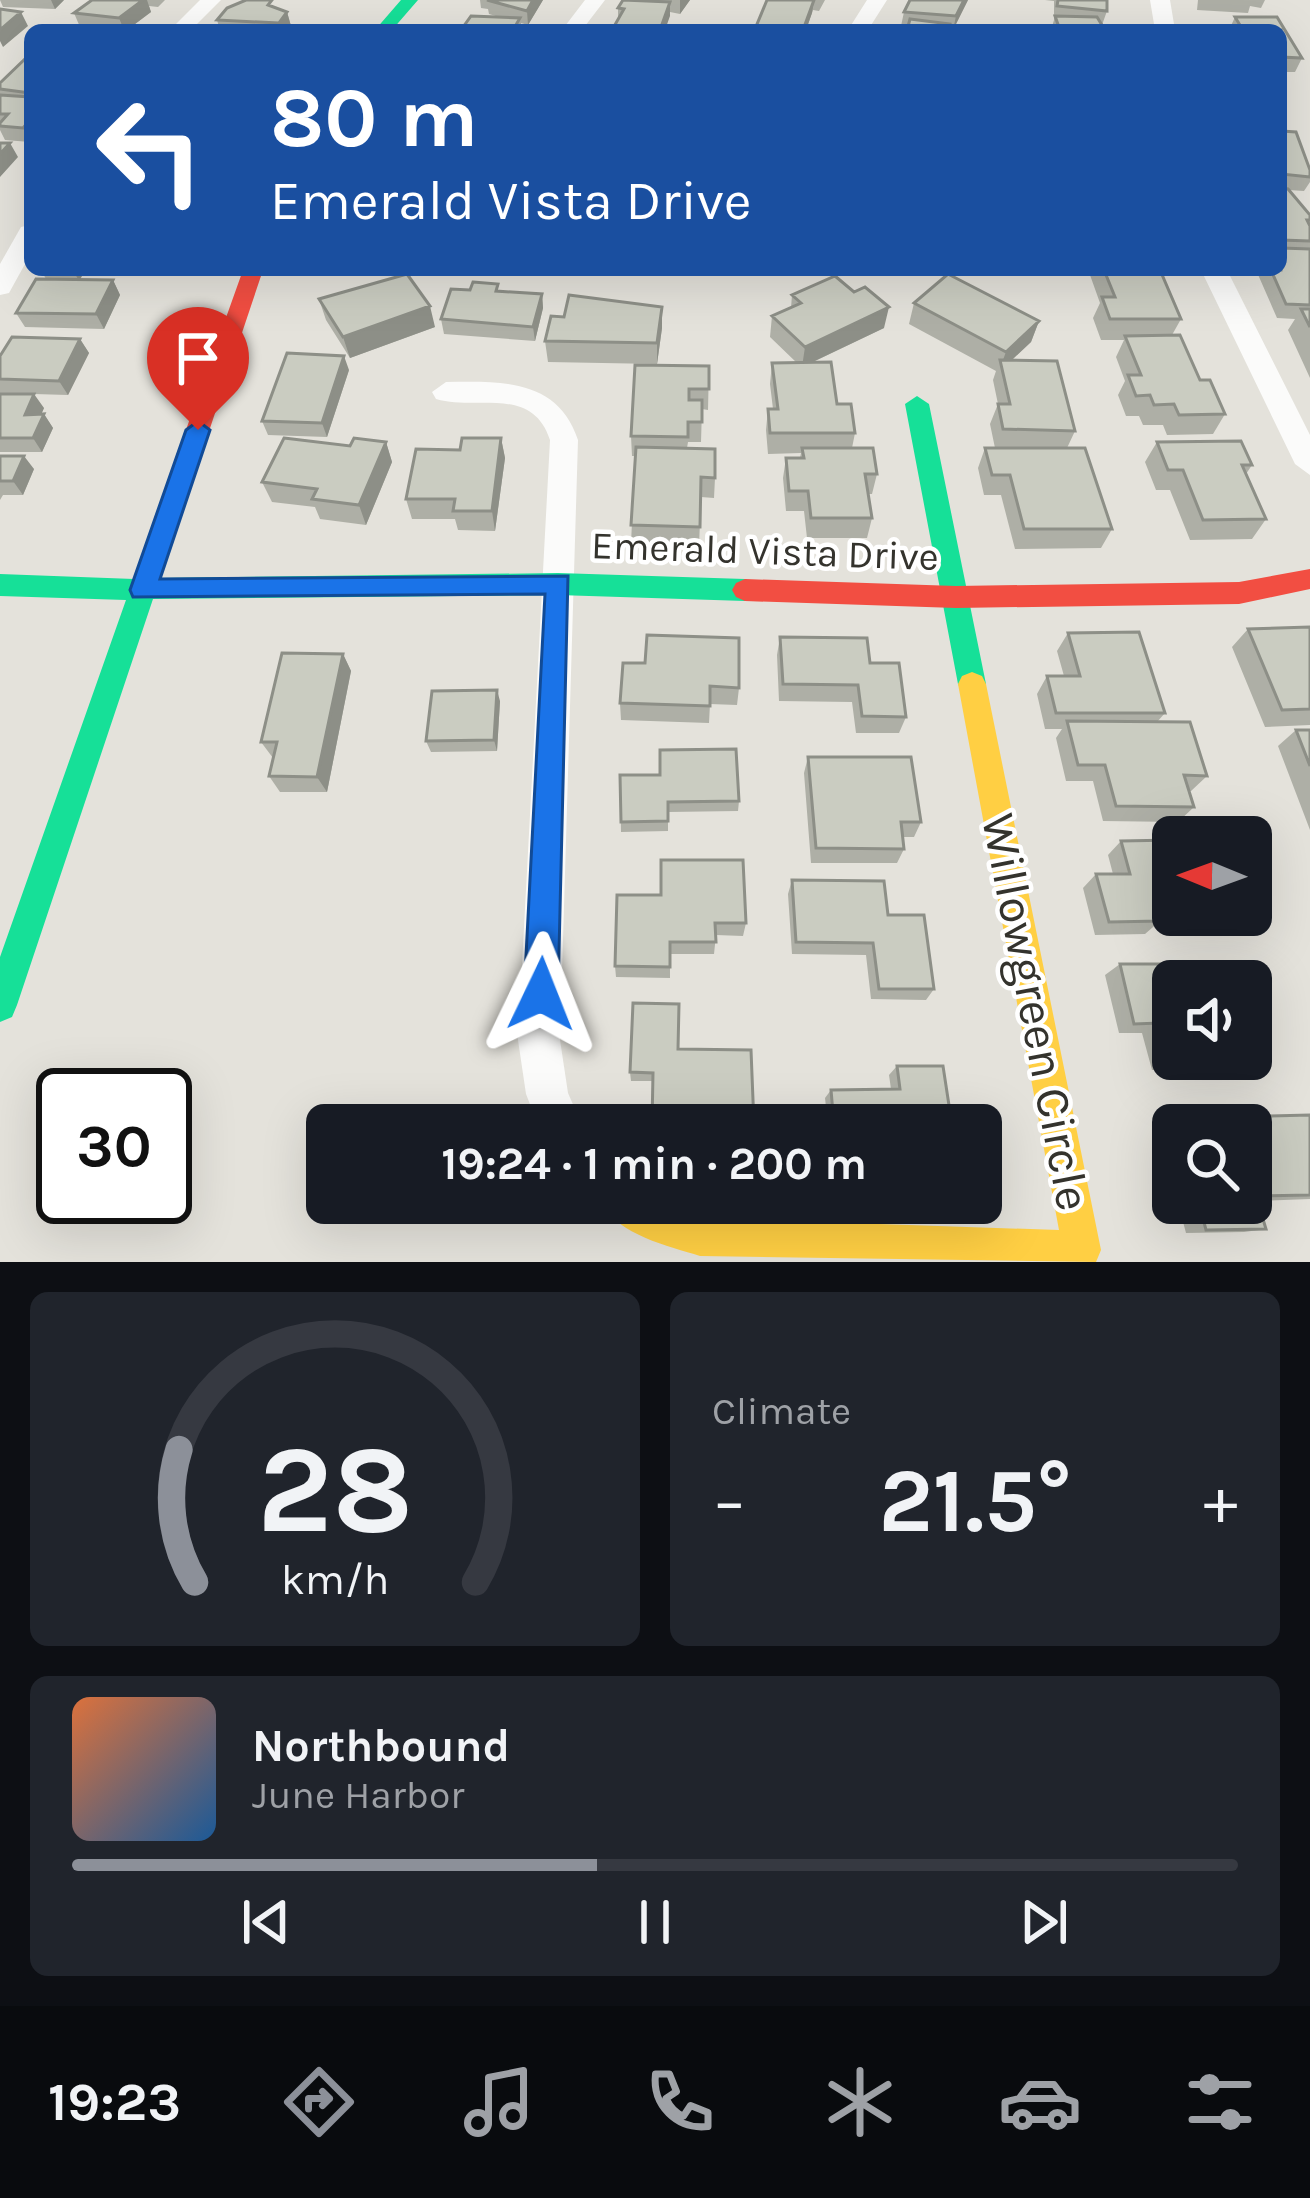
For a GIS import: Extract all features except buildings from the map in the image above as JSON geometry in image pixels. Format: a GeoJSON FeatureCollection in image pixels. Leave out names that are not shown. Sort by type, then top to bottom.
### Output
{"type":"FeatureCollection","features":[{"type":"Feature","properties":{"kind":"street"},"geometry":{"type":"LineString","coordinates":[[186,24],[211,0]]}},
{"type":"Feature","properties":{"kind":"street"},"geometry":{"type":"LineString","coordinates":[[388,24],[410,0]]}},
{"type":"Feature","properties":{"kind":"street"},"geometry":{"type":"LineString","coordinates":[[577,24],[595,0]]}},
{"type":"Feature","properties":{"kind":"street"},"geometry":{"type":"LineString","coordinates":[[0,287],[24,243]]}},
{"type":"Feature","properties":{"kind":"street"},"geometry":{"type":"LineString","coordinates":[[0,1005],[251,276]]}},
{"type":"Feature","properties":{"kind":"street"},"geometry":{"type":"LineString","coordinates":[[1217,276],[1310,464]]}},
{"type":"Feature","properties":{"kind":"street"},"geometry":{"type":"LineString","coordinates":[[446,392],[515,393],[555,415],[564,440],[539,1040],[551,1104]]}},
{"type":"Feature","properties":{"kind":"street"},"geometry":{"type":"LineString","coordinates":[[917,404],[956,597]]}},
{"type":"Feature","properties":{"kind":"street","name":"Emerald Vista Drive"},"geometry":{"type":"LineString","coordinates":[[0,585],[143,590],[558,584],[956,597],[1239,593],[1310,579]]}},
{"type":"Feature","properties":{"kind":"street","name":"Willowgreen Circle"},"geometry":{"type":"LineString","coordinates":[[659,1224],[700,1238],[1082,1250],[956,597]]}},
{"type":"Feature","properties":{"kind":"traffic: fast"},"geometry":{"type":"LineString","coordinates":[[388,24],[410,0]]}},
{"type":"Feature","properties":{"kind":"traffic: fast"},"geometry":{"type":"LineString","coordinates":[[917,404],[972,684]]}},
{"type":"Feature","properties":{"kind":"traffic: fast"},"geometry":{"type":"LineString","coordinates":[[0,1005],[189,455]]}},
{"type":"Feature","properties":{"kind":"traffic: fast"},"geometry":{"type":"LineString","coordinates":[[0,585],[59,590],[558,584],[745,590]]}},
{"type":"Feature","properties":{"kind":"traffic: slow"},"geometry":{"type":"LineString","coordinates":[[659,1224],[700,1237],[1082,1250],[972,684]]}},
{"type":"Feature","properties":{"kind":"traffic: jam"},"geometry":{"type":"LineString","coordinates":[[189,455],[251,276]]}},
{"type":"Feature","properties":{"kind":"traffic: jam"},"geometry":{"type":"LineString","coordinates":[[745,590],[956,597],[1239,593],[1310,579]]}},
{"type":"Feature","properties":{"kind":"route"},"geometry":{"type":"LineString","coordinates":[[198,430],[143,590],[558,584],[541,994]]}}]}
